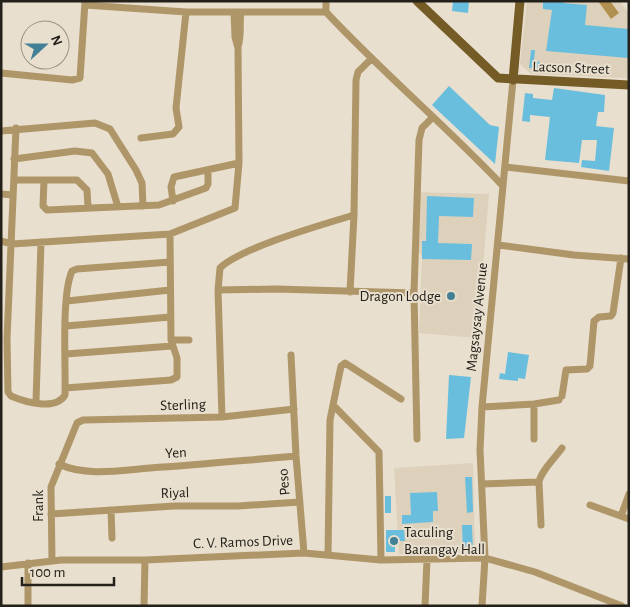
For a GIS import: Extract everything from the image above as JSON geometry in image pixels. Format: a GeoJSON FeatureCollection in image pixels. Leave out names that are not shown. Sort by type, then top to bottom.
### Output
{"type":"FeatureCollection","features":[{"type":"Feature","properties":{"kind":"main road","name":"Lacson Street"},"geometry":{"type":"LineString","coordinates":[[417,1],[495,76],[501,79],[629,85]]}},
{"type":"Feature","properties":{"kind":"main road"},"geometry":{"type":"LineString","coordinates":[[513,80],[520,1]]}},
{"type":"Feature","properties":{"kind":"street"},"geometry":{"type":"LineString","coordinates":[[326,1],[326,12],[370,60],[464,146],[502,185]]}},
{"type":"Feature","properties":{"kind":"street"},"geometry":{"type":"LineString","coordinates":[[1,73],[72,80],[80,78],[85,3],[186,12],[326,12]]}},
{"type":"Feature","properties":{"kind":"street"},"geometry":{"type":"LineString","coordinates":[[141,138],[172,134],[179,127],[176,108],[186,12]]}},
{"type":"Feature","properties":{"kind":"street"},"geometry":{"type":"LineString","coordinates":[[1,241],[12,244],[170,234],[236,208],[239,163],[238,48],[235,37],[238,12]]}},
{"type":"Feature","properties":{"kind":"street"},"geometry":{"type":"LineString","coordinates":[[350,292],[354,215],[356,80],[358,72],[370,60]]}},
{"type":"Feature","properties":{"kind":"street","name":"Magsaysay Avenue"},"geometry":{"type":"LineString","coordinates":[[482,606],[485,558],[482,484],[482,407],[513,80]]}},
{"type":"Feature","properties":{"kind":"street"},"geometry":{"type":"LineString","coordinates":[[417,439],[414,292],[419,140],[422,128],[433,117]]}},
{"type":"Feature","properties":{"kind":"street"},"geometry":{"type":"LineString","coordinates":[[1,131],[16,128],[95,122],[106,126],[117,138],[140,177],[143,206]]}},
{"type":"Feature","properties":{"kind":"street"},"geometry":{"type":"LineString","coordinates":[[16,128],[7,339],[8,392],[14,398],[48,404],[58,403],[65,396],[68,279],[72,271],[77,269],[170,262]]}},
{"type":"Feature","properties":{"kind":"street"},"geometry":{"type":"LineString","coordinates":[[14,159],[75,151],[92,153],[108,174],[118,207]]}},
{"type":"Feature","properties":{"kind":"street"},"geometry":{"type":"LineString","coordinates":[[173,201],[171,186],[174,177],[239,163]]}},
{"type":"Feature","properties":{"kind":"street"},"geometry":{"type":"LineString","coordinates":[[505,167],[629,181]]}},
{"type":"Feature","properties":{"kind":"street"},"geometry":{"type":"LineString","coordinates":[[44,180],[43,206],[47,210],[143,206],[159,205],[173,201],[206,188],[208,184],[208,170]]}},
{"type":"Feature","properties":{"kind":"street"},"geometry":{"type":"LineString","coordinates":[[14,180],[72,179],[82,183],[88,193],[88,207]]}},
{"type":"Feature","properties":{"kind":"street"},"geometry":{"type":"LineString","coordinates":[[1,194],[13,195]]}},
{"type":"Feature","properties":{"kind":"street"},"geometry":{"type":"LineString","coordinates":[[222,417],[218,290],[220,268],[230,259],[291,235],[354,215]]}},
{"type":"Feature","properties":{"kind":"street"},"geometry":{"type":"LineString","coordinates":[[65,388],[175,379],[178,374],[178,366],[172,343],[170,317],[170,234]]}},
{"type":"Feature","properties":{"kind":"street"},"geometry":{"type":"LineString","coordinates":[[36,402],[40,242]]}},
{"type":"Feature","properties":{"kind":"street"},"geometry":{"type":"LineString","coordinates":[[482,407],[534,404],[561,398],[566,370],[587,369],[590,366],[594,321],[611,316],[613,312],[625,258],[498,245]]}},
{"type":"Feature","properties":{"kind":"street"},"geometry":{"type":"LineString","coordinates":[[218,290],[276,289],[414,292]]}},
{"type":"Feature","properties":{"kind":"street"},"geometry":{"type":"LineString","coordinates":[[67,301],[170,290]]}},
{"type":"Feature","properties":{"kind":"street"},"geometry":{"type":"LineString","coordinates":[[66,326],[170,317]]}},
{"type":"Feature","properties":{"kind":"street"},"geometry":{"type":"LineString","coordinates":[[66,354],[189,340]]}},
{"type":"Feature","properties":{"kind":"street","name":"Peso"},"geometry":{"type":"LineString","coordinates":[[291,355],[296,456],[304,553]]}},
{"type":"Feature","properties":{"kind":"street"},"geometry":{"type":"LineString","coordinates":[[328,555],[330,420],[341,366],[345,363],[401,399]]}},
{"type":"Feature","properties":{"kind":"street"},"geometry":{"type":"LineString","coordinates":[[534,404],[534,439]]}},
{"type":"Feature","properties":{"kind":"street"},"geometry":{"type":"LineString","coordinates":[[333,405],[379,452],[381,560]]}},
{"type":"Feature","properties":{"kind":"street","name":"Sterling"},"geometry":{"type":"LineString","coordinates":[[74,425],[84,420],[222,417],[294,409]]}},
{"type":"Feature","properties":{"kind":"street","name":"Frank"},"geometry":{"type":"LineString","coordinates":[[52,561],[50,486],[74,425]]}},
{"type":"Feature","properties":{"kind":"street"},"geometry":{"type":"LineString","coordinates":[[541,525],[539,482],[542,473],[552,464],[562,448]]}},
{"type":"Feature","properties":{"kind":"street","name":"Yen"},"geometry":{"type":"LineString","coordinates":[[59,464],[77,470],[114,470],[296,456]]}},
{"type":"Feature","properties":{"kind":"street"},"geometry":{"type":"LineString","coordinates":[[482,484],[539,482]]}},
{"type":"Feature","properties":{"kind":"street"},"geometry":{"type":"LineString","coordinates":[[621,516],[629,494]]}},
{"type":"Feature","properties":{"kind":"street","name":"Riyal"},"geometry":{"type":"LineString","coordinates":[[51,514],[300,502]]}},
{"type":"Feature","properties":{"kind":"street"},"geometry":{"type":"LineString","coordinates":[[590,505],[629,519]]}},
{"type":"Feature","properties":{"kind":"street"},"geometry":{"type":"LineString","coordinates":[[111,510],[112,538]]}},
{"type":"Feature","properties":{"kind":"street","name":"C. V. Ramos Drive"},"geometry":{"type":"LineString","coordinates":[[1,567],[52,561],[144,560],[304,553],[381,560],[485,558],[535,572],[622,606]]}},
{"type":"Feature","properties":{"kind":"street"},"geometry":{"type":"LineString","coordinates":[[144,560],[144,606]]}},
{"type":"Feature","properties":{"kind":"street"},"geometry":{"type":"LineString","coordinates":[[426,606],[427,560]]}},
{"type":"Feature","properties":{"kind":"street"},"geometry":{"type":"LineString","coordinates":[[28,563],[28,606]]}},
{"type":"Feature","properties":{"kind":"shaded area"},"geometry":{"type":"Polygon","coordinates":[[[527,1],[619,1],[629,13],[629,78],[531,74],[520,64],[527,1]]]}},
{"type":"Feature","properties":{"kind":"shaded area"},"geometry":{"type":"Polygon","coordinates":[[[598,1],[610,1],[619,13],[611,19],[598,1]]]}},
{"type":"Feature","properties":{"kind":"shaded area"},"geometry":{"type":"Polygon","coordinates":[[[416,192],[489,194],[477,338],[419,333],[422,259],[421,254],[416,253],[416,192]]]}},
{"type":"Feature","properties":{"kind":"shaded area"},"geometry":{"type":"Polygon","coordinates":[[[473,463],[475,552],[399,554],[394,468],[473,463]]]}},
{"type":"Feature","properties":{"kind":"building"},"geometry":{"type":"Polygon","coordinates":[[[453,1],[469,1],[468,13],[452,11],[453,1]]]}},
{"type":"Feature","properties":{"kind":"building"},"geometry":{"type":"Polygon","coordinates":[[[543,1],[563,1],[563,3],[587,5],[585,25],[629,29],[628,58],[546,51],[552,10],[543,9],[543,1]]]}},
{"type":"Feature","properties":{"kind":"building"},"geometry":{"type":"Polygon","coordinates":[[[531,50],[535,50],[534,61],[540,62],[539,69],[529,68],[531,50]]]}},
{"type":"Feature","properties":{"kind":"building"},"geometry":{"type":"Polygon","coordinates":[[[449,86],[490,125],[499,127],[495,164],[432,105],[449,86]]]}},
{"type":"Feature","properties":{"kind":"building"},"geometry":{"type":"Polygon","coordinates":[[[554,88],[605,95],[604,112],[598,112],[596,126],[614,128],[609,171],[581,167],[582,160],[595,161],[597,140],[582,140],[579,163],[545,160],[550,117],[530,115],[530,122],[522,121],[525,93],[533,94],[533,98],[552,100],[554,88]]]}},
{"type":"Feature","properties":{"kind":"building"},"geometry":{"type":"Polygon","coordinates":[[[427,196],[474,198],[473,217],[439,216],[438,243],[472,244],[471,260],[422,259],[422,241],[426,241],[427,196]]]}},
{"type":"Feature","properties":{"kind":"building"},"geometry":{"type":"Polygon","coordinates":[[[508,352],[529,355],[525,379],[518,378],[518,381],[499,379],[500,373],[505,374],[508,352]]]}},
{"type":"Feature","properties":{"kind":"building"},"geometry":{"type":"Polygon","coordinates":[[[449,375],[471,377],[464,438],[446,439],[449,375]]]}},
{"type":"Feature","properties":{"kind":"building"},"geometry":{"type":"Polygon","coordinates":[[[465,477],[472,477],[473,512],[467,513],[465,477]]]}},
{"type":"Feature","properties":{"kind":"building"},"geometry":{"type":"Polygon","coordinates":[[[437,492],[438,511],[433,511],[433,522],[402,524],[402,515],[411,515],[410,493],[437,492]]]}},
{"type":"Feature","properties":{"kind":"building","name":"Taculing Barangay Hall"},"geometry":{"type":"Polygon","coordinates":[[[385,496],[391,496],[391,513],[385,513],[385,496]]]}},
{"type":"Feature","properties":{"kind":"building"},"geometry":{"type":"Polygon","coordinates":[[[462,525],[472,525],[473,551],[463,551],[462,525]]]}},
{"type":"Feature","properties":{"kind":"building","name":"Taculing Barangay Hall"},"geometry":{"type":"Polygon","coordinates":[[[386,530],[404,530],[405,541],[395,541],[395,552],[386,552],[386,530]]]}},
{"type":"Feature","properties":{"kind":"place","name":"Dragon Lodge"},"geometry":{"type":"Point","coordinates":[451,296]}},
{"type":"Feature","properties":{"kind":"place","name":"Taculing Barangay Hall"},"geometry":{"type":"Point","coordinates":[394,541]}}]}
